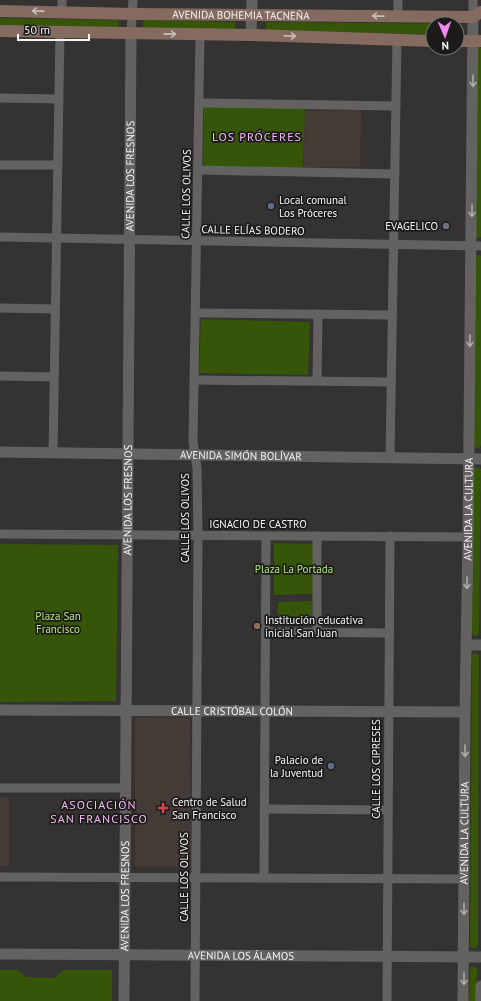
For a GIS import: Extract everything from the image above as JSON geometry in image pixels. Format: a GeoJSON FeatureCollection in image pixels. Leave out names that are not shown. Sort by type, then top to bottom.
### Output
{"type":"FeatureCollection","features":[{"type":"Feature","properties":{"kind":"main road","name":"AVENIDA BOHEMIA TACNEÑA"},"geometry":{"type":"LineString","coordinates":[[0,11],[62,6],[132,14],[398,16],[477,14]]}},
{"type":"Feature","properties":{"kind":"main road","name":"AVENIDA BOHEMIA TACNEÑA"},"geometry":{"type":"LineString","coordinates":[[0,31],[251,35],[425,40]]}},
{"type":"Feature","properties":{"kind":"main road"},"geometry":{"type":"LineString","coordinates":[[465,41],[477,42]]}},
{"type":"Feature","properties":{"kind":"street","name":"AVENIDA LOS FRESNOS"},"geometry":{"type":"LineString","coordinates":[[124,1001],[126,535],[131,34],[133,0]]}},
{"type":"Feature","properties":{"kind":"street"},"geometry":{"type":"LineString","coordinates":[[251,35],[252,0]]}},
{"type":"Feature","properties":{"kind":"street"},"geometry":{"type":"LineString","coordinates":[[398,0],[398,16]]}},
{"type":"Feature","properties":{"kind":"street"},"geometry":{"type":"LineString","coordinates":[[473,0],[477,14]]}},
{"type":"Feature","properties":{"kind":"street","name":"AVENIDA LA CULTURA"},"geometry":{"type":"LineString","coordinates":[[463,1001],[469,458],[476,246],[477,14]]}},
{"type":"Feature","properties":{"kind":"street"},"geometry":{"type":"LineString","coordinates":[[53,453],[60,32]]}},
{"type":"Feature","properties":{"kind":"street","name":"CALLE LOS OLIVOS"},"geometry":{"type":"LineString","coordinates":[[195,1001],[198,535],[197,468],[193,441],[200,34]]}},
{"type":"Feature","properties":{"kind":"street"},"geometry":{"type":"LineString","coordinates":[[390,457],[397,40]]}},
{"type":"Feature","properties":{"kind":"street"},"geometry":{"type":"LineString","coordinates":[[0,98],[59,99]]}},
{"type":"Feature","properties":{"kind":"street"},"geometry":{"type":"LineString","coordinates":[[200,103],[396,106]]}},
{"type":"Feature","properties":{"kind":"street"},"geometry":{"type":"LineString","coordinates":[[0,165],[58,166]]}},
{"type":"Feature","properties":{"kind":"street"},"geometry":{"type":"LineString","coordinates":[[198,170],[395,174]]}},
{"type":"Feature","properties":{"kind":"street","name":"CALLE ELÍAS BODERO"},"geometry":{"type":"LineString","coordinates":[[0,237],[476,246]]}},
{"type":"Feature","properties":{"kind":"street"},"geometry":{"type":"LineString","coordinates":[[0,308],[55,309]]}},
{"type":"Feature","properties":{"kind":"street"},"geometry":{"type":"LineString","coordinates":[[196,313],[392,315]]}},
{"type":"Feature","properties":{"kind":"street"},"geometry":{"type":"LineString","coordinates":[[317,381],[318,314]]}},
{"type":"Feature","properties":{"kind":"street"},"geometry":{"type":"LineString","coordinates":[[0,376],[54,377]]}},
{"type":"Feature","properties":{"kind":"street"},"geometry":{"type":"LineString","coordinates":[[194,380],[391,382]]}},
{"type":"Feature","properties":{"kind":"street","name":"AVENIDA SIMÓN BOLÍVAR"},"geometry":{"type":"LineString","coordinates":[[0,452],[481,459]]}},
{"type":"Feature","properties":{"kind":"street","name":"IGNACIO DE CASTRO"},"geometry":{"type":"LineString","coordinates":[[0,534],[468,537]]}},
{"type":"Feature","properties":{"kind":"street"},"geometry":{"type":"LineString","coordinates":[[264,878],[266,536]]}},
{"type":"Feature","properties":{"kind":"street"},"geometry":{"type":"LineString","coordinates":[[317,632],[318,536]]}},
{"type":"Feature","properties":{"kind":"street","name":"CALLE LOS CIPRESES"},"geometry":{"type":"LineString","coordinates":[[387,1001],[390,536]]}},
{"type":"Feature","properties":{"kind":"street"},"geometry":{"type":"LineString","coordinates":[[266,632],[389,633]]}},
{"type":"Feature","properties":{"kind":"street"},"geometry":{"type":"LineString","coordinates":[[466,644],[481,645]]}},
{"type":"Feature","properties":{"kind":"street","name":"CALLE CRISTÓBAL COLÓN"},"geometry":{"type":"LineString","coordinates":[[0,710],[465,712]]}},
{"type":"Feature","properties":{"kind":"street"},"geometry":{"type":"LineString","coordinates":[[0,788],[125,788]]}},
{"type":"Feature","properties":{"kind":"street"},"geometry":{"type":"LineString","coordinates":[[265,809],[388,810]]}},
{"type":"Feature","properties":{"kind":"street"},"geometry":{"type":"LineString","coordinates":[[0,877],[464,880]]}},
{"type":"Feature","properties":{"kind":"street","name":"AVENIDA LOS ÁLAMOS"},"geometry":{"type":"LineString","coordinates":[[0,954],[481,957]]}},
{"type":"Feature","properties":{"kind":"street"},"geometry":{"type":"LineString","coordinates":[[481,986],[481,1001]]}},
{"type":"Feature","properties":{"kind":"shaded area"},"geometry":{"type":"Polygon","coordinates":[[[361,110],[360,167],[304,167],[305,111],[361,110]]]}},
{"type":"Feature","properties":{"kind":"shaded area","name":"Centro de Salud San Francisco"},"geometry":{"type":"Polygon","coordinates":[[[135,718],[190,718],[191,867],[135,867],[135,718]]]}},
{"type":"Feature","properties":{"kind":"shaded area"},"geometry":{"type":"Polygon","coordinates":[[[0,797],[9,798],[9,866],[0,866],[0,797]]]}},
{"type":"Feature","properties":{"kind":"green space"},"geometry":{"type":"Polygon","coordinates":[[[0,18],[119,20],[119,29],[0,27],[0,18]]]}},
{"type":"Feature","properties":{"kind":"green space"},"geometry":{"type":"Polygon","coordinates":[[[143,20],[235,22],[235,31],[143,30],[143,20]]]}},
{"type":"Feature","properties":{"kind":"green space"},"geometry":{"type":"Polygon","coordinates":[[[266,22],[425,24],[425,34],[266,32],[266,22]]]}},
{"type":"Feature","properties":{"kind":"green space"},"geometry":{"type":"Polygon","coordinates":[[[479,46],[481,48],[481,237],[478,238],[475,236],[477,49],[479,46]]]}},
{"type":"Feature","properties":{"kind":"green space"},"geometry":{"type":"Polygon","coordinates":[[[204,106],[305,107],[303,168],[203,167],[204,106]]]}},
{"type":"Feature","properties":{"kind":"green space"},"geometry":{"type":"Polygon","coordinates":[[[477,255],[481,256],[481,445],[479,448],[476,448],[474,445],[475,257],[477,255]]]}},
{"type":"Feature","properties":{"kind":"green space"},"geometry":{"type":"Polygon","coordinates":[[[201,319],[310,322],[308,375],[199,373],[201,319]]]}},
{"type":"Feature","properties":{"kind":"green space"},"geometry":{"type":"Polygon","coordinates":[[[476,467],[481,469],[479,633],[477,636],[474,636],[472,633],[473,469],[476,467]]]}},
{"type":"Feature","properties":{"kind":"green space","name":"Plaza La Portada"},"geometry":{"type":"Polygon","coordinates":[[[274,543],[314,544],[314,594],[274,595],[274,543]]]}},
{"type":"Feature","properties":{"kind":"green space","name":"Plaza San Francisco"},"geometry":{"type":"Polygon","coordinates":[[[0,544],[118,545],[116,701],[0,702],[0,544]]]}},
{"type":"Feature","properties":{"kind":"green space"},"geometry":{"type":"Polygon","coordinates":[[[312,601],[312,621],[278,621],[278,602],[312,601]]]}},
{"type":"Feature","properties":{"kind":"green space"},"geometry":{"type":"Polygon","coordinates":[[[474,653],[479,655],[478,945],[476,948],[472,948],[470,945],[472,655],[474,653]]]}},
{"type":"Feature","properties":{"kind":"green space"},"geometry":{"type":"Polygon","coordinates":[[[472,966],[477,968],[476,1001],[469,1001],[470,968],[472,966]]]}},
{"type":"Feature","properties":{"kind":"green space"},"geometry":{"type":"Polygon","coordinates":[[[0,970],[18,970],[26,977],[55,978],[64,970],[112,970],[112,1001],[0,1001],[0,970]]]}},
{"type":"Feature","properties":{"kind":"place","name":"Local comunal Los Próceres"},"geometry":{"type":"Point","coordinates":[271,206]}},
{"type":"Feature","properties":{"kind":"place","name":"EVAGELICO"},"geometry":{"type":"Point","coordinates":[446,226]}},
{"type":"Feature","properties":{"kind":"place","name":"Institución educativa inicial San Juan"},"geometry":{"type":"Point","coordinates":[257,626]}},
{"type":"Feature","properties":{"kind":"place","name":"Palacio de la Juventud"},"geometry":{"type":"Point","coordinates":[331,766]}},
{"type":"Feature","properties":{"kind":"place","name":"Centro de Salud San Francisco"},"geometry":{"type":"Point","coordinates":[163,808]}},
{"type":"Feature","properties":{"kind":"district","name":"LOS PRÓCERES"},"geometry":{"type":"Point","coordinates":[257,136]}},
{"type":"Feature","properties":{"kind":"district","name":"ASOCIACIÓN SAN FRANCISCO"},"geometry":{"type":"Point","coordinates":[99,811]}}]}
